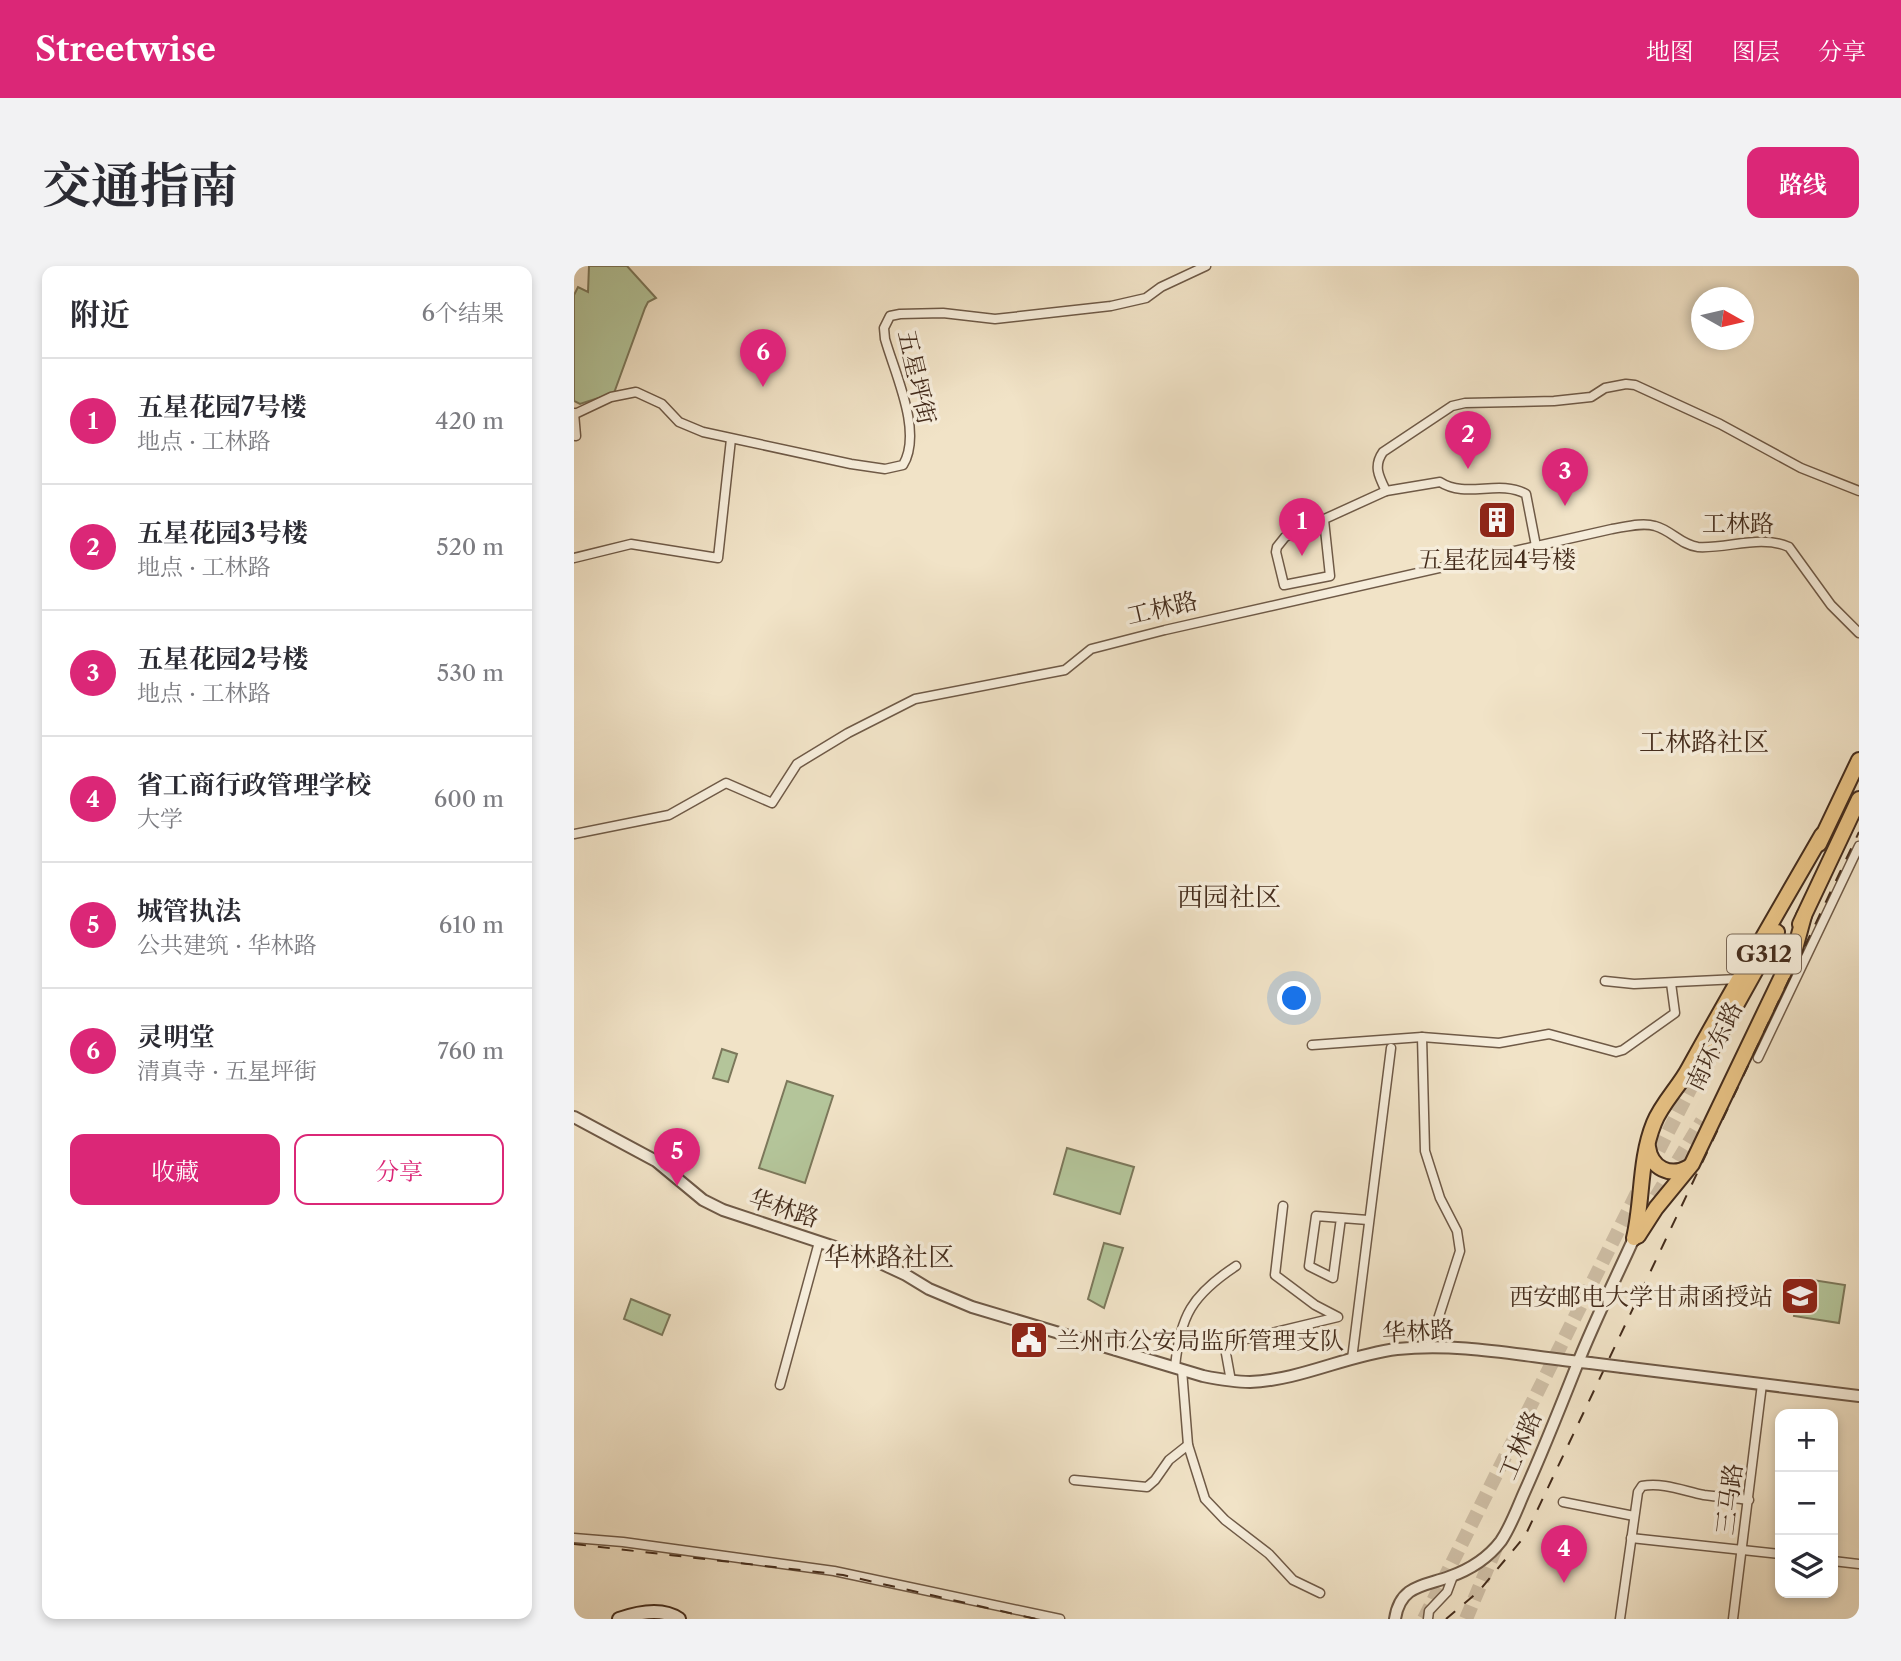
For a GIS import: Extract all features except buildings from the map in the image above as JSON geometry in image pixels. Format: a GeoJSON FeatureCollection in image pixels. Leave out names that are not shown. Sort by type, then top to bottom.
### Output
{"type":"FeatureCollection","features":[{"type":"Feature","properties":{"kind":"highway","name":"G312"},"geometry":{"type":"LineString","coordinates":[[1822,835],[1859,760]]}},
{"type":"Feature","properties":{"kind":"highway","name":"G312"},"geometry":{"type":"LineString","coordinates":[[1804,916],[1859,799]]}},
{"type":"Feature","properties":{"kind":"highway"},"geometry":{"type":"LineString","coordinates":[[1634,1238],[1640,1211],[1639,1189],[1655,1121],[1687,1072],[1822,835]]}},
{"type":"Feature","properties":{"kind":"highway","name":"南环东路"},"geometry":{"type":"LineString","coordinates":[[1700,1070],[1800,891],[1822,835]]}},
{"type":"Feature","properties":{"kind":"highway"},"geometry":{"type":"LineString","coordinates":[[1634,1238],[1692,1164],[1768,1021],[1795,949],[1804,916]]}},
{"type":"Feature","properties":{"kind":"highway","name":"南环东路"},"geometry":{"type":"LineString","coordinates":[[1702,1121],[1804,916]]}},
{"type":"Feature","properties":{"kind":"highway"},"geometry":{"type":"LineString","coordinates":[[1648,1142],[1650,1158],[1662,1170],[1678,1172],[1692,1164]]}},
{"type":"Feature","properties":{"kind":"main road"},"geometry":{"type":"LineString","coordinates":[[619,1619],[634,1614],[658,1613],[673,1615],[678,1619]]}},
{"type":"Feature","properties":{"kind":"street","name":"五星坪街"},"geometry":{"type":"LineString","coordinates":[[575,414],[611,397],[636,392],[662,404],[678,422],[703,432],[851,464],[885,469],[903,465],[910,454],[912,428],[885,339],[884,328],[890,316],[943,313],[995,318],[1111,306],[1146,298],[1161,287],[1206,266]]}},
{"type":"Feature","properties":{"kind":"street"},"geometry":{"type":"LineString","coordinates":[[1386,491],[1377,467],[1377,460],[1383,452],[1452,406],[1591,397],[1605,388],[1626,384],[1635,385],[1720,424],[1801,468],[1859,491]]}},
{"type":"Feature","properties":{"kind":"street"},"geometry":{"type":"LineString","coordinates":[[575,414],[576,436]]}},
{"type":"Feature","properties":{"kind":"street"},"geometry":{"type":"LineString","coordinates":[[574,558],[631,544],[718,558],[731,439]]}},
{"type":"Feature","properties":{"kind":"street"},"geometry":{"type":"LineString","coordinates":[[1324,520],[1330,576],[1284,585],[1277,547],[1285,537],[1386,491],[1440,482],[1458,490],[1503,488],[1526,494],[1536,546]]}},
{"type":"Feature","properties":{"kind":"street","name":"工林路"},"geometry":{"type":"LineString","coordinates":[[574,834],[669,815],[726,783],[772,803],[797,764],[848,733],[915,699],[1065,670],[1091,649],[1612,529],[1658,526],[1680,541],[1696,547],[1760,542],[1789,547],[1831,604],[1859,633]]}},
{"type":"Feature","properties":{"kind":"street"},"geometry":{"type":"LineString","coordinates":[[1758,1058],[1768,1021],[1859,846]]}},
{"type":"Feature","properties":{"kind":"street"},"geometry":{"type":"LineString","coordinates":[[1605,981],[1634,984],[1738,979]]}},
{"type":"Feature","properties":{"kind":"street"},"geometry":{"type":"LineString","coordinates":[[1312,1045],[1422,1037],[1499,1043],[1549,1034],[1616,1052],[1623,1050],[1675,1013],[1671,983]]}},
{"type":"Feature","properties":{"kind":"street"},"geometry":{"type":"LineString","coordinates":[[1422,1037],[1426,1151],[1440,1198],[1457,1231],[1460,1251],[1429,1347]]}},
{"type":"Feature","properties":{"kind":"street"},"geometry":{"type":"LineString","coordinates":[[1352,1359],[1391,1048]]}},
{"type":"Feature","properties":{"kind":"street","name":"华林路"},"geometry":{"type":"LineString","coordinates":[[574,1117],[656,1161],[712,1205],[893,1268],[929,1289],[972,1307],[1231,1381],[1266,1381],[1307,1373],[1395,1349],[1429,1347],[1534,1356],[1859,1396]]}},
{"type":"Feature","properties":{"kind":"street"},"geometry":{"type":"LineString","coordinates":[[1231,1381],[1225,1348],[1234,1342],[1338,1317],[1315,1305],[1275,1275],[1283,1206]]}},
{"type":"Feature","properties":{"kind":"street"},"geometry":{"type":"LineString","coordinates":[[1341,1218],[1333,1278],[1309,1266],[1316,1216],[1368,1220]]}},
{"type":"Feature","properties":{"kind":"street","name":"工林路"},"geometry":{"type":"LineString","coordinates":[[1395,1619],[1400,1604],[1413,1589],[1452,1576],[1490,1553],[1505,1533],[1634,1238]]}},
{"type":"Feature","properties":{"kind":"street"},"geometry":{"type":"LineString","coordinates":[[780,1385],[819,1242]]}},
{"type":"Feature","properties":{"kind":"street"},"geometry":{"type":"LineString","coordinates":[[1236,1266],[1220,1276],[1189,1307],[1178,1337],[1178,1368],[1188,1445],[1205,1499],[1225,1520],[1269,1554],[1293,1580],[1320,1593]]}},
{"type":"Feature","properties":{"kind":"street","name":"三马路"},"geometry":{"type":"LineString","coordinates":[[1733,1619],[1762,1384]]}},
{"type":"Feature","properties":{"kind":"street"},"geometry":{"type":"LineString","coordinates":[[1074,1480],[1147,1487],[1169,1460],[1188,1445]]}},
{"type":"Feature","properties":{"kind":"street"},"geometry":{"type":"LineString","coordinates":[[1620,1619],[1634,1516],[1638,1492],[1642,1486],[1749,1500]]}},
{"type":"Feature","properties":{"kind":"street"},"geometry":{"type":"LineString","coordinates":[[1563,1502],[1634,1516]]}},
{"type":"Feature","properties":{"kind":"street"},"geometry":{"type":"LineString","coordinates":[[574,1538],[834,1571],[1060,1619]]}},
{"type":"Feature","properties":{"kind":"street"},"geometry":{"type":"LineString","coordinates":[[1631,1538],[1775,1553]]}},
{"type":"Feature","properties":{"kind":"street"},"geometry":{"type":"LineString","coordinates":[[1838,1561],[1859,1564]]}},
{"type":"Feature","properties":{"kind":"street"},"geometry":{"type":"LineString","coordinates":[[1428,1619],[1429,1611],[1447,1592],[1452,1576]]}},
{"type":"Feature","properties":{"kind":"green space"},"geometry":{"type":"Polygon","coordinates":[[[589,266],[627,266],[656,298],[648,302],[645,308],[614,393],[580,404],[574,401],[574,295],[578,287],[588,292],[589,266]]]}},
{"type":"Feature","properties":{"kind":"green space"},"geometry":{"type":"Polygon","coordinates":[[[722,1049],[737,1054],[728,1082],[713,1078],[722,1049]]]}},
{"type":"Feature","properties":{"kind":"green space"},"geometry":{"type":"Polygon","coordinates":[[[787,1081],[833,1096],[805,1183],[759,1168],[787,1081]]]}},
{"type":"Feature","properties":{"kind":"green space"},"geometry":{"type":"Polygon","coordinates":[[[1067,1148],[1134,1167],[1120,1214],[1054,1194],[1067,1148]]]}},
{"type":"Feature","properties":{"kind":"green space"},"geometry":{"type":"Polygon","coordinates":[[[1104,1243],[1123,1248],[1104,1308],[1088,1299],[1104,1243]]]}},
{"type":"Feature","properties":{"kind":"green space"},"geometry":{"type":"Polygon","coordinates":[[[1800,1278],[1845,1285],[1839,1323],[1794,1316],[1800,1278]]]}},
{"type":"Feature","properties":{"kind":"green space"},"geometry":{"type":"Polygon","coordinates":[[[631,1299],[670,1315],[662,1335],[624,1319],[631,1299]]]}},
{"type":"Feature","properties":{"kind":"tunnel"},"geometry":{"type":"LineString","coordinates":[[1649,1169],[1700,1070]]}},
{"type":"Feature","properties":{"kind":"tunnel"},"geometry":{"type":"LineString","coordinates":[[1645,1215],[1702,1121]]}},
{"type":"Feature","properties":{"kind":"tunnel"},"geometry":{"type":"LineString","coordinates":[[1424,1619],[1640,1187]]}},
{"type":"Feature","properties":{"kind":"tunnel"},"geometry":{"type":"LineString","coordinates":[[1466,1619],[1498,1543]]}},
{"type":"Feature","properties":{"kind":"railway"},"geometry":{"type":"LineString","coordinates":[[1446,1619],[1479,1591],[1525,1536],[1859,832]]}},
{"type":"Feature","properties":{"kind":"railway"},"geometry":{"type":"LineString","coordinates":[[574,1544],[843,1575],[1036,1619]]}},
{"type":"Feature","properties":{"kind":"place","name":"灵明堂"},"geometry":{"type":"Point","coordinates":[763,387]}},
{"type":"Feature","properties":{"kind":"place","name":"五星花园3号楼"},"geometry":{"type":"Point","coordinates":[1468,469]}},
{"type":"Feature","properties":{"kind":"place","name":"五星花园2号楼"},"geometry":{"type":"Point","coordinates":[1565,506]}},
{"type":"Feature","properties":{"kind":"place","name":"五星花园4号楼"},"geometry":{"type":"Point","coordinates":[1497,520]}},
{"type":"Feature","properties":{"kind":"place","name":"五星花园7号楼"},"geometry":{"type":"Point","coordinates":[1302,556]}},
{"type":"Feature","properties":{"kind":"place","name":"城管执法"},"geometry":{"type":"Point","coordinates":[677,1186]}},
{"type":"Feature","properties":{"kind":"place","name":"西安邮电大学甘肃函授站"},"geometry":{"type":"Point","coordinates":[1800,1296]}},
{"type":"Feature","properties":{"kind":"place","name":"兰州市公安局监所管理支队"},"geometry":{"type":"Point","coordinates":[1029,1340]}},
{"type":"Feature","properties":{"kind":"place","name":"省工商行政管理学校"},"geometry":{"type":"Point","coordinates":[1564,1583]}},
{"type":"Feature","properties":{"kind":"district","name":"工林路社区"},"geometry":{"type":"Point","coordinates":[1704,742]}},
{"type":"Feature","properties":{"kind":"district","name":"西园社区"},"geometry":{"type":"Point","coordinates":[1229,897]}},
{"type":"Feature","properties":{"kind":"district","name":"华林路社区"},"geometry":{"type":"Point","coordinates":[889,1257]}}]}
